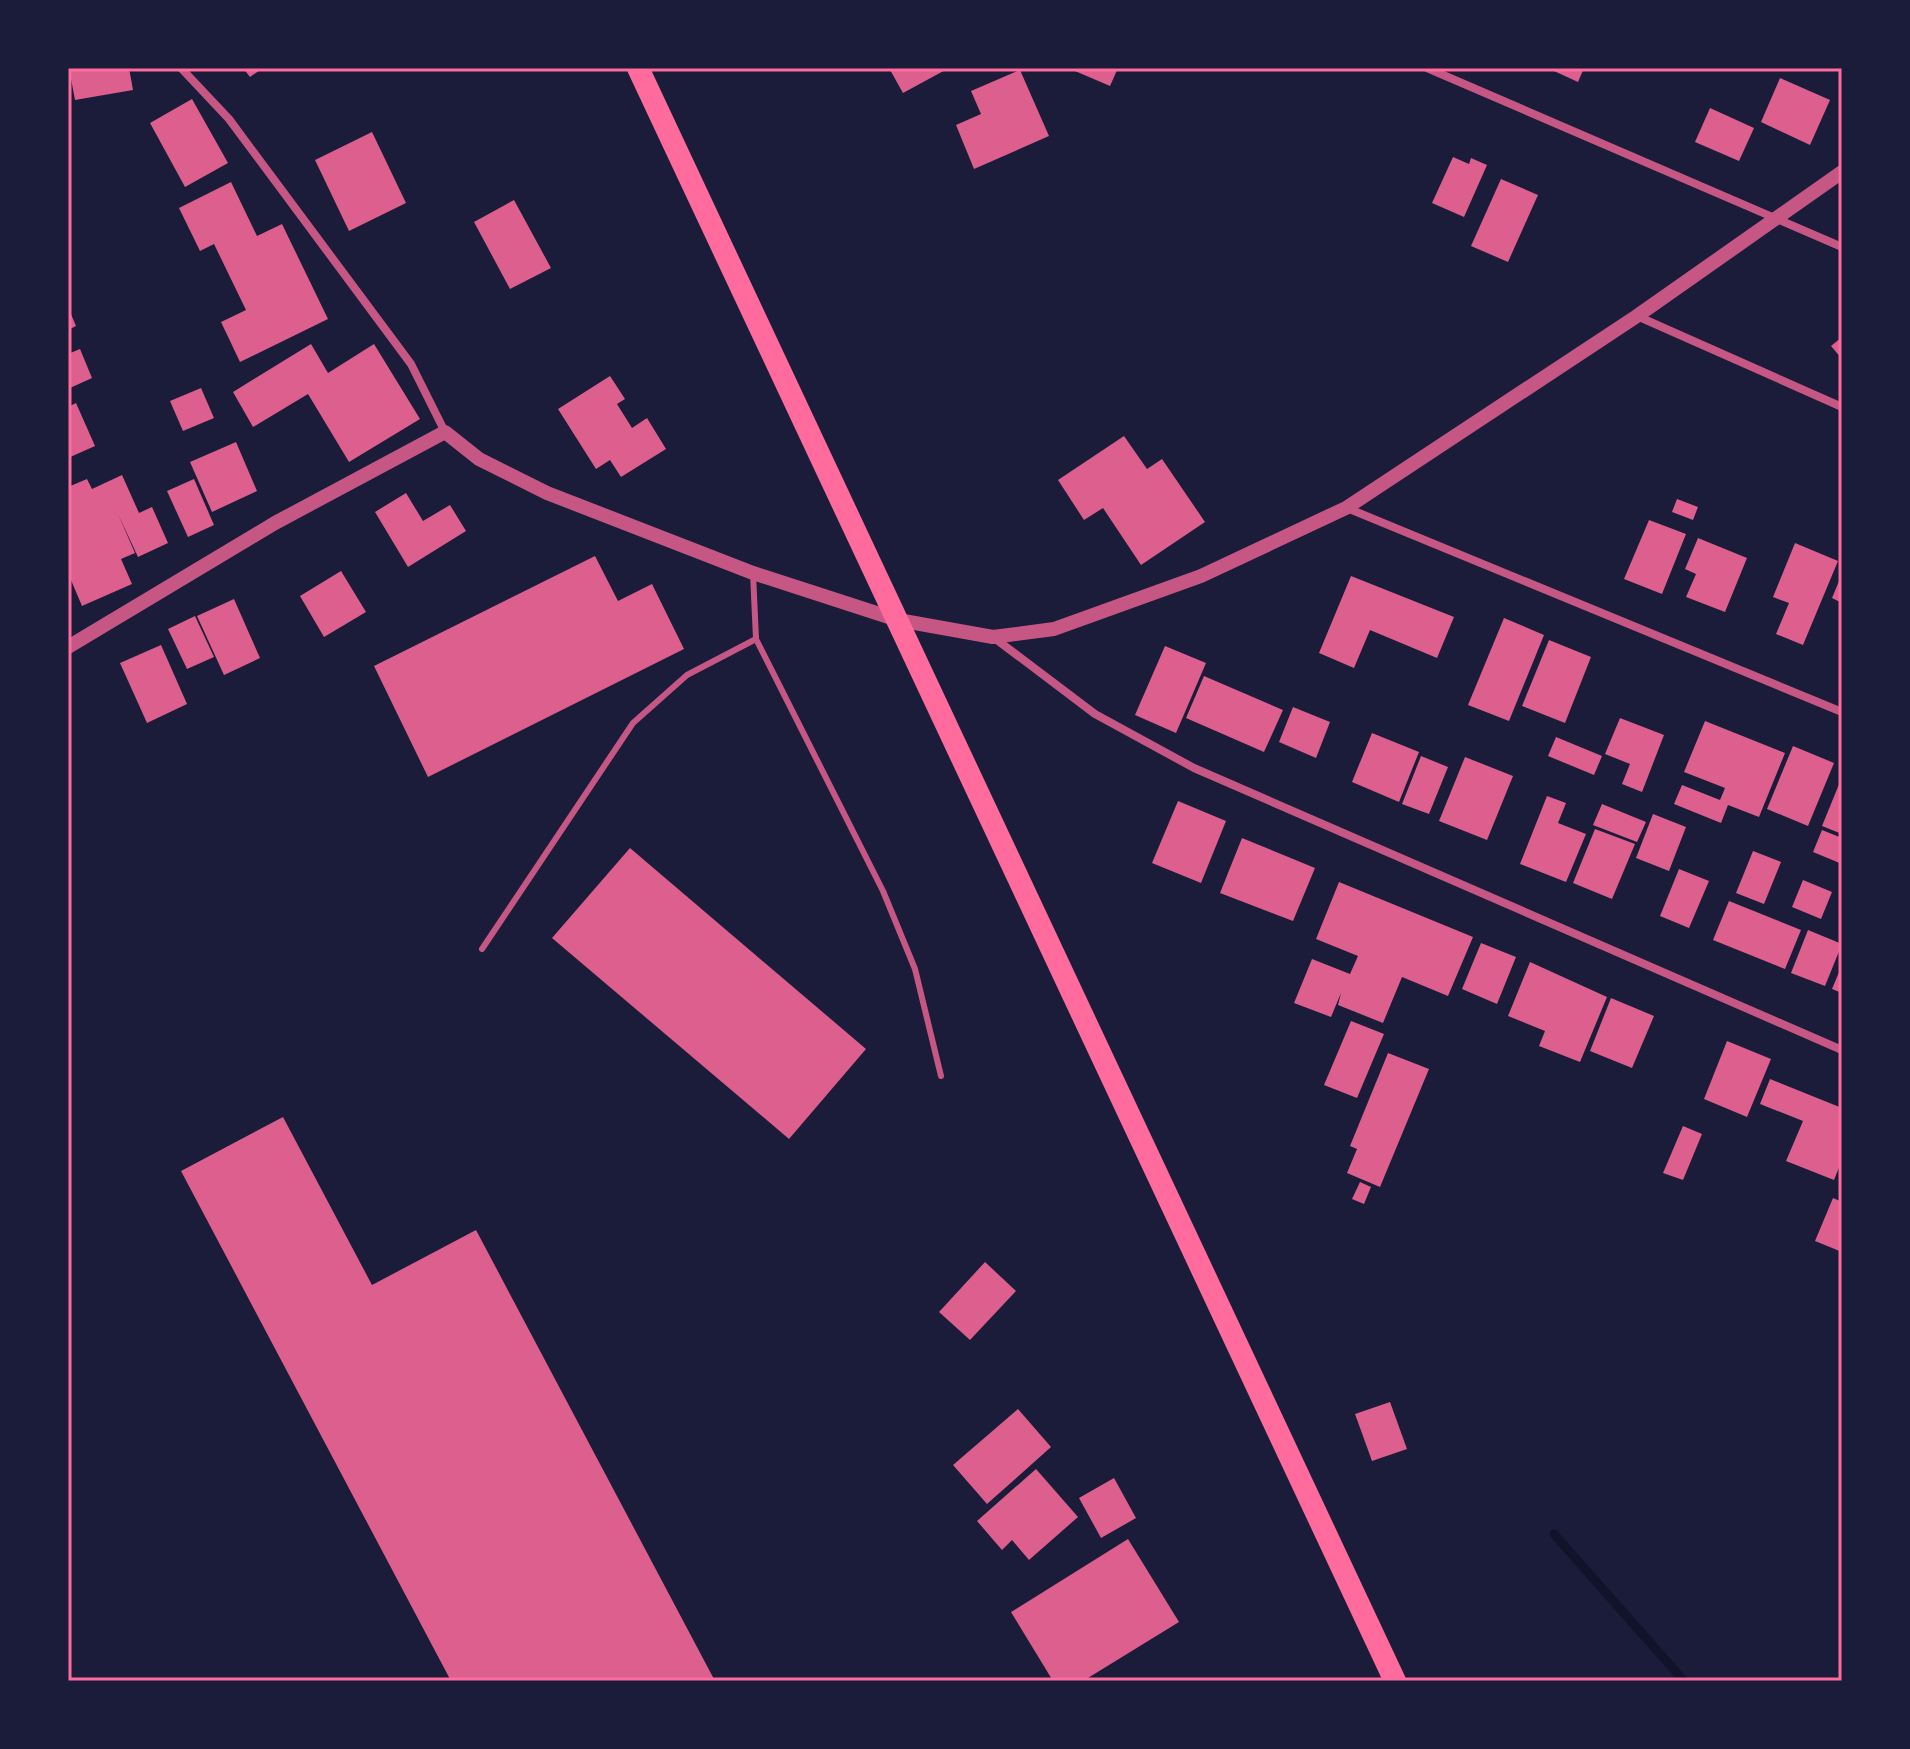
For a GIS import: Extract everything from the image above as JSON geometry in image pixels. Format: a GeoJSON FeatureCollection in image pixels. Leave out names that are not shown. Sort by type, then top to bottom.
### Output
{"type":"FeatureCollection","features":[{"type":"Feature","properties":{"kind":"highway"},"geometry":{"type":"LineString","coordinates":[[638,68],[1395,1681]]}},
{"type":"Feature","properties":{"kind":"street"},"geometry":{"type":"LineString","coordinates":[[181,68],[229,119],[411,364],[445,432],[479,459],[547,493],[753,573],[898,620],[993,637],[1054,629],[1201,576],[1346,508],[1637,316],[1842,172]]}},
{"type":"Feature","properties":{"kind":"street"},"geometry":{"type":"LineString","coordinates":[[1427,68],[1773,220],[1842,247]]}},
{"type":"Feature","properties":{"kind":"street"},"geometry":{"type":"LineString","coordinates":[[1637,316],[1842,407]]}},
{"type":"Feature","properties":{"kind":"street"},"geometry":{"type":"LineString","coordinates":[[68,647],[275,523],[445,432]]}},
{"type":"Feature","properties":{"kind":"street"},"geometry":{"type":"LineString","coordinates":[[1346,508],[1842,712]]}},
{"type":"Feature","properties":{"kind":"street"},"geometry":{"type":"LineString","coordinates":[[993,637],[1095,714],[1194,768],[1842,1050]]}},
{"type":"Feature","properties":{"kind":"lane"},"geometry":{"type":"LineString","coordinates":[[753,573],[756,639],[883,891],[915,969],[941,1076]]}},
{"type":"Feature","properties":{"kind":"lane"},"geometry":{"type":"LineString","coordinates":[[482,949],[633,723],[687,675],[756,639]]}},
{"type":"Feature","properties":{"kind":"building"},"geometry":{"type":"Polygon","coordinates":[[[69,68],[129,68],[133,90],[75,100],[69,68]]]}},
{"type":"Feature","properties":{"kind":"building"},"geometry":{"type":"Polygon","coordinates":[[[243,68],[263,68],[250,77],[243,68]]]}},
{"type":"Feature","properties":{"kind":"building"},"geometry":{"type":"Polygon","coordinates":[[[889,68],[949,68],[903,93],[889,68]]]}},
{"type":"Feature","properties":{"kind":"building"},"geometry":{"type":"Polygon","coordinates":[[[1068,68],[1118,68],[1110,86],[1068,68]]]}},
{"type":"Feature","properties":{"kind":"building"},"geometry":{"type":"Polygon","coordinates":[[[1556,68],[1584,68],[1578,82],[1554,71],[1556,68]]]}},
{"type":"Feature","properties":{"kind":"building"},"geometry":{"type":"Polygon","coordinates":[[[1020,70],[1049,136],[974,169],[956,125],[981,114],[971,91],[1020,70]]]}},
{"type":"Feature","properties":{"kind":"building"},"geometry":{"type":"Polygon","coordinates":[[[1780,78],[1830,100],[1810,145],[1761,122],[1780,78]]]}},
{"type":"Feature","properties":{"kind":"building"},"geometry":{"type":"Polygon","coordinates":[[[192,99],[228,163],[185,187],[150,123],[192,99]]]}},
{"type":"Feature","properties":{"kind":"building"},"geometry":{"type":"Polygon","coordinates":[[[1710,108],[1754,128],[1739,161],[1695,142],[1710,108]]]}},
{"type":"Feature","properties":{"kind":"building"},"geometry":{"type":"Polygon","coordinates":[[[372,132],[406,203],[349,231],[315,160],[372,132]]]}},
{"type":"Feature","properties":{"kind":"building"},"geometry":{"type":"Polygon","coordinates":[[[1453,157],[1469,164],[1471,158],[1487,165],[1464,217],[1432,203],[1453,157]]]}},
{"type":"Feature","properties":{"kind":"building"},"geometry":{"type":"Polygon","coordinates":[[[1501,179],[1538,195],[1508,262],[1471,246],[1501,179]]]}},
{"type":"Feature","properties":{"kind":"building"},"geometry":{"type":"Polygon","coordinates":[[[231,182],[257,236],[282,224],[328,319],[240,362],[221,322],[246,310],[214,244],[200,251],[179,208],[231,182]]]}},
{"type":"Feature","properties":{"kind":"building"},"geometry":{"type":"Polygon","coordinates":[[[514,200],[551,268],[510,289],[474,222],[514,200]]]}},
{"type":"Feature","properties":{"kind":"building"},"geometry":{"type":"Polygon","coordinates":[[[68,307],[76,326],[68,330],[68,307]]]}},
{"type":"Feature","properties":{"kind":"building"},"geometry":{"type":"Polygon","coordinates":[[[1842,337],[1842,359],[1831,346],[1842,337]]]}},
{"type":"Feature","properties":{"kind":"building"},"geometry":{"type":"Polygon","coordinates":[[[311,344],[328,373],[374,344],[420,419],[349,462],[308,394],[253,427],[233,392],[311,344]]]}},
{"type":"Feature","properties":{"kind":"building"},"geometry":{"type":"Polygon","coordinates":[[[80,349],[92,378],[70,388],[68,354],[80,349]]]}},
{"type":"Feature","properties":{"kind":"building"},"geometry":{"type":"Polygon","coordinates":[[[610,376],[625,399],[617,404],[632,428],[647,418],[666,449],[621,477],[610,460],[596,469],[558,409],[610,376]]]}},
{"type":"Feature","properties":{"kind":"building"},"geometry":{"type":"Polygon","coordinates":[[[201,388],[214,418],[183,431],[170,401],[201,388]]]}},
{"type":"Feature","properties":{"kind":"building"},"geometry":{"type":"Polygon","coordinates":[[[76,403],[95,446],[68,458],[68,407],[76,403]]]}},
{"type":"Feature","properties":{"kind":"building"},"geometry":{"type":"Polygon","coordinates":[[[1124,436],[1147,469],[1162,459],[1205,522],[1141,565],[1103,508],[1084,520],[1058,480],[1124,436]]]}},
{"type":"Feature","properties":{"kind":"building"},"geometry":{"type":"Polygon","coordinates":[[[236,442],[257,491],[212,512],[190,462],[236,442]]]}},
{"type":"Feature","properties":{"kind":"building"},"geometry":{"type":"Polygon","coordinates":[[[122,475],[139,513],[152,507],[168,543],[138,557],[118,514],[135,553],[121,559],[132,584],[82,606],[68,573],[68,487],[87,479],[92,489],[122,475]]]}},
{"type":"Feature","properties":{"kind":"building"},"geometry":{"type":"Polygon","coordinates":[[[194,479],[214,525],[188,537],[167,491],[194,479]]]}},
{"type":"Feature","properties":{"kind":"building"},"geometry":{"type":"Polygon","coordinates":[[[406,493],[423,521],[450,505],[466,531],[408,567],[375,512],[406,493]]]}},
{"type":"Feature","properties":{"kind":"building"},"geometry":{"type":"Polygon","coordinates":[[[1677,499],[1698,507],[1693,520],[1672,512],[1677,499]]]}},
{"type":"Feature","properties":{"kind":"building"},"geometry":{"type":"Polygon","coordinates":[[[1649,520],[1686,534],[1662,594],[1624,579],[1649,520]]]}},
{"type":"Feature","properties":{"kind":"building"},"geometry":{"type":"Polygon","coordinates":[[[1698,538],[1747,558],[1725,612],[1686,597],[1696,574],[1685,569],[1698,538]]]}},
{"type":"Feature","properties":{"kind":"building"},"geometry":{"type":"Polygon","coordinates":[[[1795,543],[1838,561],[1803,645],[1776,634],[1789,603],[1773,597],[1795,543]]]}},
{"type":"Feature","properties":{"kind":"building"},"geometry":{"type":"Polygon","coordinates":[[[595,556],[618,601],[652,584],[684,649],[428,777],[374,666],[595,556]]]}},
{"type":"Feature","properties":{"kind":"building"},"geometry":{"type":"Polygon","coordinates":[[[341,571],[366,612],[324,637],[300,596],[341,571]]]}},
{"type":"Feature","properties":{"kind":"building"},"geometry":{"type":"Polygon","coordinates":[[[1842,574],[1842,603],[1832,598],[1842,574]]]}},
{"type":"Feature","properties":{"kind":"building"},"geometry":{"type":"Polygon","coordinates":[[[1351,576],[1454,617],[1437,658],[1370,630],[1354,668],[1319,653],[1351,576]]]}},
{"type":"Feature","properties":{"kind":"building"},"geometry":{"type":"Polygon","coordinates":[[[234,599],[260,658],[224,675],[197,616],[234,599]]]}},
{"type":"Feature","properties":{"kind":"building"},"geometry":{"type":"Polygon","coordinates":[[[195,616],[214,657],[187,669],[168,629],[195,616]]]}},
{"type":"Feature","properties":{"kind":"building"},"geometry":{"type":"Polygon","coordinates":[[[1504,618],[1544,635],[1509,721],[1468,705],[1504,618]]]}},
{"type":"Feature","properties":{"kind":"building"},"geometry":{"type":"Polygon","coordinates":[[[1549,640],[1591,657],[1565,723],[1522,706],[1549,640]]]}},
{"type":"Feature","properties":{"kind":"building"},"geometry":{"type":"Polygon","coordinates":[[[161,645],[187,704],[147,723],[120,663],[161,645]]]}},
{"type":"Feature","properties":{"kind":"building"},"geometry":{"type":"Polygon","coordinates":[[[1165,646],[1206,663],[1176,733],[1135,715],[1165,646]]]}},
{"type":"Feature","properties":{"kind":"building"},"geometry":{"type":"Polygon","coordinates":[[[1204,676],[1283,710],[1264,752],[1186,718],[1204,676]]]}},
{"type":"Feature","properties":{"kind":"building"},"geometry":{"type":"Polygon","coordinates":[[[1293,707],[1330,722],[1316,758],[1279,742],[1293,707]]]}},
{"type":"Feature","properties":{"kind":"building"},"geometry":{"type":"Polygon","coordinates":[[[1620,718],[1664,735],[1642,792],[1622,784],[1630,764],[1605,754],[1620,718]]]}},
{"type":"Feature","properties":{"kind":"building"},"geometry":{"type":"Polygon","coordinates":[[[1705,721],[1785,753],[1759,817],[1728,805],[1721,823],[1674,804],[1682,785],[1720,800],[1725,788],[1684,772],[1705,721]]]}},
{"type":"Feature","properties":{"kind":"building"},"geometry":{"type":"Polygon","coordinates":[[[1372,733],[1419,752],[1399,802],[1352,782],[1372,733]]]}},
{"type":"Feature","properties":{"kind":"building"},"geometry":{"type":"Polygon","coordinates":[[[1556,737],[1602,756],[1594,775],[1548,756],[1556,737]]]}},
{"type":"Feature","properties":{"kind":"building"},"geometry":{"type":"Polygon","coordinates":[[[1793,746],[1834,763],[1808,826],[1767,809],[1793,746]]]}},
{"type":"Feature","properties":{"kind":"building"},"geometry":{"type":"Polygon","coordinates":[[[1421,756],[1448,767],[1429,814],[1402,804],[1421,756]]]}},
{"type":"Feature","properties":{"kind":"building"},"geometry":{"type":"Polygon","coordinates":[[[1465,757],[1513,776],[1487,840],[1439,821],[1465,757]]]}},
{"type":"Feature","properties":{"kind":"building"},"geometry":{"type":"Polygon","coordinates":[[[1842,777],[1842,834],[1822,826],[1842,777]]]}},
{"type":"Feature","properties":{"kind":"building"},"geometry":{"type":"Polygon","coordinates":[[[1547,796],[1566,803],[1558,823],[1586,834],[1566,882],[1520,864],[1547,796]]]}},
{"type":"Feature","properties":{"kind":"building"},"geometry":{"type":"Polygon","coordinates":[[[1178,801],[1226,821],[1201,883],[1152,863],[1178,801]]]}},
{"type":"Feature","properties":{"kind":"building"},"geometry":{"type":"Polygon","coordinates":[[[1602,804],[1646,822],[1637,842],[1593,825],[1602,804]]]}},
{"type":"Feature","properties":{"kind":"building"},"geometry":{"type":"Polygon","coordinates":[[[1653,814],[1686,827],[1669,871],[1636,858],[1653,814]]]}},
{"type":"Feature","properties":{"kind":"building"},"geometry":{"type":"Polygon","coordinates":[[[1595,829],[1635,844],[1612,899],[1573,883],[1595,829]]]}},
{"type":"Feature","properties":{"kind":"building"},"geometry":{"type":"Polygon","coordinates":[[[1822,830],[1842,838],[1842,864],[1813,852],[1822,830]]]}},
{"type":"Feature","properties":{"kind":"building"},"geometry":{"type":"Polygon","coordinates":[[[1242,838],[1315,868],[1293,921],[1220,893],[1242,838]]]}},
{"type":"Feature","properties":{"kind":"building"},"geometry":{"type":"Polygon","coordinates":[[[630,848],[866,1049],[789,1139],[552,938],[630,848]]]}},
{"type":"Feature","properties":{"kind":"building"},"geometry":{"type":"Polygon","coordinates":[[[1753,851],[1781,862],[1764,904],[1736,893],[1753,851]]]}},
{"type":"Feature","properties":{"kind":"building"},"geometry":{"type":"Polygon","coordinates":[[[1679,869],[1709,881],[1689,928],[1660,916],[1679,869]]]}},
{"type":"Feature","properties":{"kind":"building"},"geometry":{"type":"Polygon","coordinates":[[[1803,880],[1832,892],[1821,919],[1792,907],[1803,880]]]}},
{"type":"Feature","properties":{"kind":"building"},"geometry":{"type":"Polygon","coordinates":[[[1339,882],[1473,937],[1448,996],[1402,977],[1383,1023],[1338,1005],[1341,993],[1331,1017],[1294,1003],[1312,959],[1350,974],[1358,956],[1316,939],[1339,882]]]}},
{"type":"Feature","properties":{"kind":"building"},"geometry":{"type":"Polygon","coordinates":[[[1729,901],[1801,930],[1785,969],[1713,940],[1729,901]]]}},
{"type":"Feature","properties":{"kind":"building"},"geometry":{"type":"Polygon","coordinates":[[[1808,930],[1842,944],[1825,986],[1791,973],[1808,930]]]}},
{"type":"Feature","properties":{"kind":"building"},"geometry":{"type":"Polygon","coordinates":[[[1481,943],[1516,957],[1497,1004],[1462,989],[1481,943]]]}},
{"type":"Feature","properties":{"kind":"building"},"geometry":{"type":"Polygon","coordinates":[[[1530,962],[1607,997],[1580,1062],[1539,1046],[1545,1031],[1508,1016],[1530,962]]]}},
{"type":"Feature","properties":{"kind":"building"},"geometry":{"type":"Polygon","coordinates":[[[1842,965],[1842,993],[1832,989],[1842,965]]]}},
{"type":"Feature","properties":{"kind":"building"},"geometry":{"type":"Polygon","coordinates":[[[1611,998],[1654,1016],[1632,1068],[1590,1051],[1611,998]]]}},
{"type":"Feature","properties":{"kind":"building"},"geometry":{"type":"Polygon","coordinates":[[[1351,1021],[1384,1034],[1357,1098],[1324,1085],[1351,1021]]]}},
{"type":"Feature","properties":{"kind":"building"},"geometry":{"type":"Polygon","coordinates":[[[1727,1041],[1771,1059],[1747,1117],[1704,1099],[1727,1041]]]}},
{"type":"Feature","properties":{"kind":"building"},"geometry":{"type":"Polygon","coordinates":[[[1388,1053],[1429,1069],[1380,1187],[1347,1173],[1357,1149],[1350,1146],[1388,1053]]]}},
{"type":"Feature","properties":{"kind":"building"},"geometry":{"type":"Polygon","coordinates":[[[1770,1079],[1842,1108],[1842,1160],[1834,1180],[1786,1161],[1803,1121],[1760,1104],[1770,1079]]]}},
{"type":"Feature","properties":{"kind":"building"},"geometry":{"type":"Polygon","coordinates":[[[283,1117],[372,1285],[476,1230],[715,1681],[451,1681],[181,1171],[283,1117]]]}},
{"type":"Feature","properties":{"kind":"building"},"geometry":{"type":"Polygon","coordinates":[[[1683,1126],[1702,1134],[1683,1180],[1663,1173],[1683,1126]]]}},
{"type":"Feature","properties":{"kind":"building"},"geometry":{"type":"Polygon","coordinates":[[[1360,1182],[1371,1187],[1364,1204],[1352,1199],[1360,1182]]]}},
{"type":"Feature","properties":{"kind":"building"},"geometry":{"type":"Polygon","coordinates":[[[1833,1198],[1842,1202],[1842,1252],[1815,1241],[1833,1198]]]}},
{"type":"Feature","properties":{"kind":"building"},"geometry":{"type":"Polygon","coordinates":[[[985,1262],[1016,1291],[970,1340],[939,1312],[985,1262]]]}},
{"type":"Feature","properties":{"kind":"building"},"geometry":{"type":"Polygon","coordinates":[[[1390,1402],[1407,1449],[1372,1461],[1355,1414],[1390,1402]]]}},
{"type":"Feature","properties":{"kind":"building"},"geometry":{"type":"Polygon","coordinates":[[[1018,1409],[1051,1447],[987,1504],[953,1465],[1018,1409]]]}},
{"type":"Feature","properties":{"kind":"building"},"geometry":{"type":"Polygon","coordinates":[[[1036,1469],[1078,1517],[1029,1560],[1012,1540],[1002,1550],[977,1521],[1036,1469]]]}},
{"type":"Feature","properties":{"kind":"building"},"geometry":{"type":"Polygon","coordinates":[[[1114,1478],[1136,1518],[1101,1538],[1079,1498],[1114,1478]]]}},
{"type":"Feature","properties":{"kind":"building"},"geometry":{"type":"Polygon","coordinates":[[[1128,1539],[1179,1622],[1083,1681],[1053,1681],[1011,1612],[1128,1539]]]}},
{"type":"Feature","properties":{"kind":"waterway"},"geometry":{"type":"LineString","coordinates":[[1554,1534],[1684,1681]]}}]}
